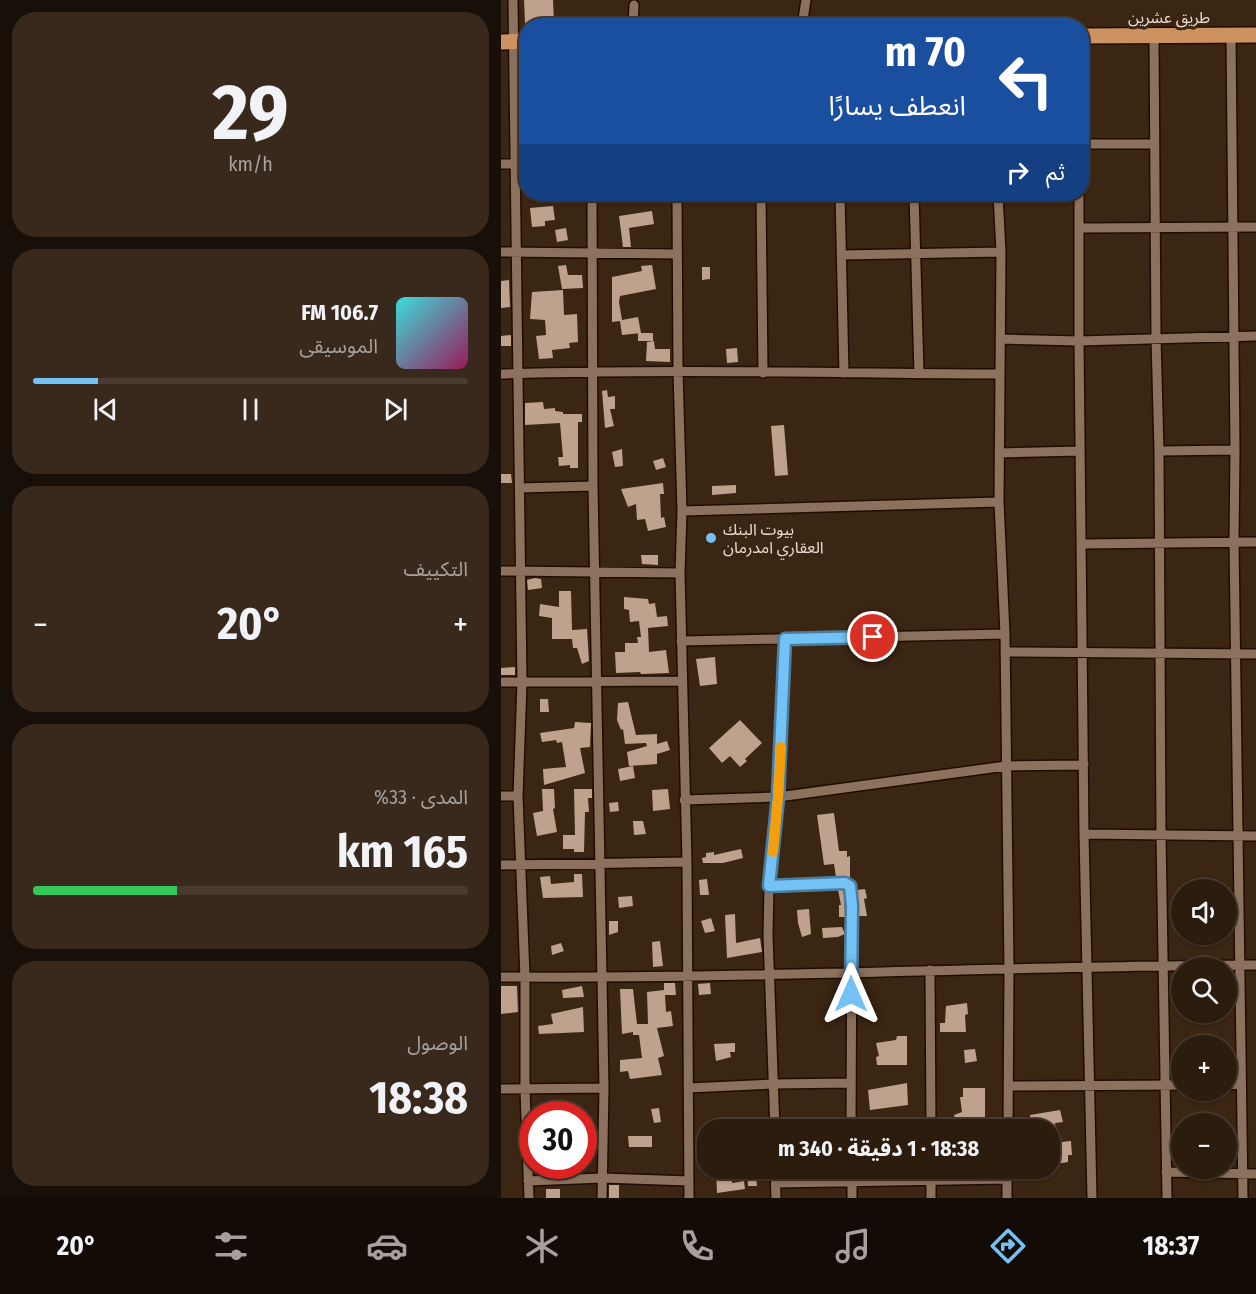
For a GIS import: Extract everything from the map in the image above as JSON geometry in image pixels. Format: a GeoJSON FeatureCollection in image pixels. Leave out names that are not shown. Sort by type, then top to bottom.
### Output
{"type":"FeatureCollection","features":[{"type":"Feature","properties":{"kind":"main road","name":"طريق عشرين"},"geometry":{"type":"LineString","coordinates":[[1089,36],[1256,35]]}},
{"type":"Feature","properties":{"kind":"street"},"geometry":{"type":"LineString","coordinates":[[513,0],[522,683],[518,796],[522,866],[529,1198]]}},
{"type":"Feature","properties":{"kind":"street"},"geometry":{"type":"LineString","coordinates":[[803,18],[806,0]]}},
{"type":"Feature","properties":{"kind":"street"},"geometry":{"type":"LineString","coordinates":[[633,18],[634,5]]}},
{"type":"Feature","properties":{"kind":"street"},"geometry":{"type":"LineString","coordinates":[[1154,35],[1161,835],[1167,1198]]}},
{"type":"Feature","properties":{"kind":"street"},"geometry":{"type":"LineString","coordinates":[[1231,36],[1231,227],[1243,1198]]}},
{"type":"Feature","properties":{"kind":"street"},"geometry":{"type":"LineString","coordinates":[[1089,144],[1154,144]]}},
{"type":"Feature","properties":{"kind":"street"},"geometry":{"type":"LineString","coordinates":[[501,164],[515,164]]}},
{"type":"Feature","properties":{"kind":"street"},"geometry":{"type":"LineString","coordinates":[[592,201],[593,486],[604,1088],[602,1198]]}},
{"type":"Feature","properties":{"kind":"street"},"geometry":{"type":"LineString","coordinates":[[677,201],[682,511],[681,641],[687,862],[689,1198]]}},
{"type":"Feature","properties":{"kind":"street"},"geometry":{"type":"LineString","coordinates":[[761,201],[763,374]]}},
{"type":"Feature","properties":{"kind":"street"},"geometry":{"type":"LineString","coordinates":[[840,201],[844,373]]}},
{"type":"Feature","properties":{"kind":"street"},"geometry":{"type":"LineString","coordinates":[[914,201],[919,374]]}},
{"type":"Feature","properties":{"kind":"street"},"geometry":{"type":"LineString","coordinates":[[999,201],[999,502],[1005,634],[1009,969],[1008,1119]]}},
{"type":"Feature","properties":{"kind":"street"},"geometry":{"type":"LineString","coordinates":[[1079,201],[1084,834],[1092,1198]]}},
{"type":"Feature","properties":{"kind":"street"},"geometry":{"type":"LineString","coordinates":[[1080,228],[1256,227]]}},
{"type":"Feature","properties":{"kind":"street"},"geometry":{"type":"LineString","coordinates":[[501,252],[678,254]]}},
{"type":"Feature","properties":{"kind":"street"},"geometry":{"type":"LineString","coordinates":[[841,255],[1001,252]]}},
{"type":"Feature","properties":{"kind":"street"},"geometry":{"type":"LineString","coordinates":[[1000,339],[1079,341],[1256,336]]}},
{"type":"Feature","properties":{"kind":"street"},"geometry":{"type":"LineString","coordinates":[[501,374],[678,371],[763,374],[999,374]]}},
{"type":"Feature","properties":{"kind":"street"},"geometry":{"type":"LineString","coordinates":[[1159,451],[1235,450]]}},
{"type":"Feature","properties":{"kind":"street"},"geometry":{"type":"LineString","coordinates":[[999,453],[1080,451]]}},
{"type":"Feature","properties":{"kind":"street"},"geometry":{"type":"LineString","coordinates":[[520,488],[593,486]]}},
{"type":"Feature","properties":{"kind":"street"},"geometry":{"type":"LineString","coordinates":[[682,511],[999,502]]}},
{"type":"Feature","properties":{"kind":"street"},"geometry":{"type":"LineString","coordinates":[[1082,544],[1256,542]]}},
{"type":"Feature","properties":{"kind":"street"},"geometry":{"type":"LineString","coordinates":[[501,571],[680,573]]}},
{"type":"Feature","properties":{"kind":"street"},"geometry":{"type":"LineString","coordinates":[[681,641],[1005,634]]}},
{"type":"Feature","properties":{"kind":"street"},"geometry":{"type":"LineString","coordinates":[[775,1119],[768,935],[769,886],[778,797],[785,639]]}},
{"type":"Feature","properties":{"kind":"street"},"geometry":{"type":"LineString","coordinates":[[1005,652],[1256,654]]}},
{"type":"Feature","properties":{"kind":"street"},"geometry":{"type":"LineString","coordinates":[[501,682],[682,681]]}},
{"type":"Feature","properties":{"kind":"street"},"geometry":{"type":"LineString","coordinates":[[684,800],[778,797],[1006,766],[1084,765]]}},
{"type":"Feature","properties":{"kind":"street"},"geometry":{"type":"LineString","coordinates":[[501,796],[518,796]]}},
{"type":"Feature","properties":{"kind":"street"},"geometry":{"type":"LineString","coordinates":[[1084,834],[1256,836]]}},
{"type":"Feature","properties":{"kind":"street"},"geometry":{"type":"LineString","coordinates":[[501,865],[687,862]]}},
{"type":"Feature","properties":{"kind":"street"},"geometry":{"type":"LineString","coordinates":[[769,886],[845,883],[850,886],[852,906],[851,1119]]}},
{"type":"Feature","properties":{"kind":"street"},"geometry":{"type":"LineString","coordinates":[[501,977],[687,977],[930,970],[1256,965]]}},
{"type":"Feature","properties":{"kind":"street"},"geometry":{"type":"LineString","coordinates":[[930,970],[931,1119]]}},
{"type":"Feature","properties":{"kind":"street"},"geometry":{"type":"LineString","coordinates":[[688,1088],[851,1083]]}},
{"type":"Feature","properties":{"kind":"street"},"geometry":{"type":"LineString","coordinates":[[1008,1086],[1171,1086]]}},
{"type":"Feature","properties":{"kind":"street"},"geometry":{"type":"LineString","coordinates":[[501,1089],[604,1088]]}},
{"type":"Feature","properties":{"kind":"street"},"geometry":{"type":"LineString","coordinates":[[1166,1172],[1256,1174]]}},
{"type":"Feature","properties":{"kind":"street"},"geometry":{"type":"LineString","coordinates":[[528,1181],[601,1178],[689,1181]]}},
{"type":"Feature","properties":{"kind":"street"},"geometry":{"type":"LineString","coordinates":[[776,1179],[776,1198]]}},
{"type":"Feature","properties":{"kind":"street"},"geometry":{"type":"LineString","coordinates":[[776,1182],[1007,1179],[1008,1198]]}},
{"type":"Feature","properties":{"kind":"street"},"geometry":{"type":"LineString","coordinates":[[931,1180],[931,1198]]}},
{"type":"Feature","properties":{"kind":"street"},"geometry":{"type":"LineString","coordinates":[[852,1181],[852,1198]]}},
{"type":"Feature","properties":{"kind":"building"},"geometry":{"type":"Polygon","coordinates":[[[524,0],[553,0],[554,18],[525,18],[524,0]]]}},
{"type":"Feature","properties":{"kind":"building"},"geometry":{"type":"Polygon","coordinates":[[[553,206],[555,220],[545,221],[545,226],[532,227],[530,208],[553,206]]]}},
{"type":"Feature","properties":{"kind":"building"},"geometry":{"type":"Polygon","coordinates":[[[652,211],[654,224],[629,228],[631,247],[623,247],[619,216],[652,211]]]}},
{"type":"Feature","properties":{"kind":"building"},"geometry":{"type":"Polygon","coordinates":[[[566,228],[568,240],[557,242],[555,230],[566,228]]]}},
{"type":"Feature","properties":{"kind":"building"},"geometry":{"type":"Polygon","coordinates":[[[566,265],[568,275],[582,275],[583,288],[562,289],[558,266],[566,265]]]}},
{"type":"Feature","properties":{"kind":"building"},"geometry":{"type":"Polygon","coordinates":[[[652,265],[656,289],[620,296],[622,320],[638,317],[641,333],[622,335],[620,321],[612,322],[612,277],[642,271],[641,266],[652,265]]]}},
{"type":"Feature","properties":{"kind":"building"},"geometry":{"type":"Polygon","coordinates":[[[702,267],[710,267],[710,279],[702,280],[702,267]]]}},
{"type":"Feature","properties":{"kind":"building"},"geometry":{"type":"Polygon","coordinates":[[[509,280],[510,307],[501,308],[501,281],[509,280]]]}},
{"type":"Feature","properties":{"kind":"building"},"geometry":{"type":"Polygon","coordinates":[[[563,290],[564,315],[577,314],[578,342],[569,343],[570,348],[552,350],[553,358],[539,359],[536,336],[546,335],[545,320],[530,319],[532,292],[563,290]]]}},
{"type":"Feature","properties":{"kind":"building"},"geometry":{"type":"Polygon","coordinates":[[[638,333],[653,333],[653,341],[638,341],[638,333]]]}},
{"type":"Feature","properties":{"kind":"building"},"geometry":{"type":"Polygon","coordinates":[[[511,335],[511,346],[501,346],[501,336],[511,335]]]}},
{"type":"Feature","properties":{"kind":"building"},"geometry":{"type":"Polygon","coordinates":[[[654,341],[655,349],[670,349],[670,362],[646,361],[647,342],[654,341]]]}},
{"type":"Feature","properties":{"kind":"building"},"geometry":{"type":"Polygon","coordinates":[[[737,348],[738,362],[727,363],[726,349],[737,348]]]}},
{"type":"Feature","properties":{"kind":"building"},"geometry":{"type":"Polygon","coordinates":[[[607,390],[608,397],[615,396],[615,409],[610,409],[614,426],[605,428],[602,391],[607,390]]]}},
{"type":"Feature","properties":{"kind":"building"},"geometry":{"type":"Polygon","coordinates":[[[543,402],[544,409],[555,408],[555,411],[563,412],[563,414],[582,414],[582,422],[578,422],[578,468],[570,468],[570,465],[559,466],[558,457],[563,457],[560,423],[525,425],[525,403],[543,402]]]}},
{"type":"Feature","properties":{"kind":"building"},"geometry":{"type":"Polygon","coordinates":[[[784,425],[788,475],[775,476],[771,426],[784,425]]]}},
{"type":"Feature","properties":{"kind":"building"},"geometry":{"type":"Polygon","coordinates":[[[622,449],[623,466],[615,467],[612,452],[622,449]]]}},
{"type":"Feature","properties":{"kind":"building"},"geometry":{"type":"Polygon","coordinates":[[[663,458],[666,467],[656,470],[653,461],[663,458]]]}},
{"type":"Feature","properties":{"kind":"building"},"geometry":{"type":"Polygon","coordinates":[[[501,474],[511,474],[512,483],[501,483],[501,474]]]}},
{"type":"Feature","properties":{"kind":"building"},"geometry":{"type":"Polygon","coordinates":[[[663,483],[664,494],[660,494],[661,518],[664,517],[666,527],[648,531],[645,519],[637,520],[636,504],[628,507],[621,489],[663,483]]]}},
{"type":"Feature","properties":{"kind":"building"},"geometry":{"type":"Polygon","coordinates":[[[736,485],[736,493],[712,495],[712,486],[736,485]]]}},
{"type":"Feature","properties":{"kind":"building"},"geometry":{"type":"Polygon","coordinates":[[[641,555],[658,555],[658,565],[642,564],[641,555]]]}},
{"type":"Feature","properties":{"kind":"building"},"geometry":{"type":"Polygon","coordinates":[[[541,579],[542,588],[528,590],[527,580],[541,579]]]}},
{"type":"Feature","properties":{"kind":"building"},"geometry":{"type":"Polygon","coordinates":[[[559,591],[571,591],[572,630],[587,629],[589,661],[582,664],[577,648],[573,648],[572,639],[552,639],[552,618],[539,616],[540,604],[559,607],[559,591]]]}},
{"type":"Feature","properties":{"kind":"building"},"geometry":{"type":"Polygon","coordinates":[[[624,597],[648,599],[649,604],[655,603],[657,617],[667,616],[668,626],[648,628],[649,652],[666,650],[669,673],[616,673],[615,652],[625,652],[625,643],[638,643],[637,637],[641,637],[639,621],[630,622],[629,610],[624,609],[624,597]]]}},
{"type":"Feature","properties":{"kind":"building"},"geometry":{"type":"Polygon","coordinates":[[[715,657],[717,684],[700,686],[696,659],[715,657]]]}},
{"type":"Feature","properties":{"kind":"building"},"geometry":{"type":"Polygon","coordinates":[[[515,667],[515,675],[501,675],[501,668],[515,667]]]}},
{"type":"Feature","properties":{"kind":"building"},"geometry":{"type":"Polygon","coordinates":[[[540,699],[548,699],[549,712],[540,712],[540,699]]]}},
{"type":"Feature","properties":{"kind":"building"},"geometry":{"type":"Polygon","coordinates":[[[628,702],[636,735],[657,734],[657,744],[667,741],[670,750],[657,754],[657,764],[629,766],[627,752],[647,746],[646,743],[625,744],[623,729],[621,730],[617,720],[618,703],[628,702]]]}},
{"type":"Feature","properties":{"kind":"building"},"geometry":{"type":"Polygon","coordinates":[[[740,720],[762,743],[740,767],[730,756],[722,763],[709,748],[740,720]]]}},
{"type":"Feature","properties":{"kind":"building"},"geometry":{"type":"Polygon","coordinates":[[[575,722],[591,723],[590,747],[580,748],[585,773],[544,785],[543,769],[566,767],[562,742],[557,743],[556,740],[542,742],[540,733],[574,728],[575,722]]]}},
{"type":"Feature","properties":{"kind":"building"},"geometry":{"type":"Polygon","coordinates":[[[633,766],[635,778],[620,781],[618,769],[633,766]]]}},
{"type":"Feature","properties":{"kind":"building"},"geometry":{"type":"Polygon","coordinates":[[[542,789],[554,789],[555,808],[553,809],[557,832],[537,836],[533,813],[543,811],[542,789]]]}},
{"type":"Feature","properties":{"kind":"building"},"geometry":{"type":"Polygon","coordinates":[[[574,789],[592,789],[592,798],[588,798],[589,812],[585,812],[584,852],[563,849],[563,835],[575,835],[574,789]]]}},
{"type":"Feature","properties":{"kind":"building"},"geometry":{"type":"Polygon","coordinates":[[[668,789],[670,809],[653,811],[652,790],[668,789]]]}},
{"type":"Feature","properties":{"kind":"building"},"geometry":{"type":"Polygon","coordinates":[[[618,802],[619,811],[610,812],[609,803],[618,802]]]}},
{"type":"Feature","properties":{"kind":"building"},"geometry":{"type":"Polygon","coordinates":[[[834,813],[839,851],[847,851],[847,857],[850,856],[850,878],[836,877],[834,864],[824,865],[817,815],[834,813]]]}},
{"type":"Feature","properties":{"kind":"building"},"geometry":{"type":"Polygon","coordinates":[[[633,821],[643,821],[646,834],[634,835],[633,821]]]}},
{"type":"Feature","properties":{"kind":"building"},"geometry":{"type":"Polygon","coordinates":[[[741,849],[743,858],[723,863],[703,863],[702,858],[706,857],[706,853],[714,852],[714,855],[741,849]]]}},
{"type":"Feature","properties":{"kind":"building"},"geometry":{"type":"Polygon","coordinates":[[[574,874],[582,874],[583,897],[543,898],[540,877],[550,876],[551,884],[574,882],[574,874]]]}},
{"type":"Feature","properties":{"kind":"building"},"geometry":{"type":"Polygon","coordinates":[[[707,879],[709,895],[700,895],[699,880],[707,879]]]}},
{"type":"Feature","properties":{"kind":"building"},"geometry":{"type":"Polygon","coordinates":[[[865,889],[867,916],[859,916],[857,890],[865,889]]]}},
{"type":"Feature","properties":{"kind":"building"},"geometry":{"type":"Polygon","coordinates":[[[838,890],[844,890],[845,917],[839,917],[839,905],[841,905],[838,890]]]}},
{"type":"Feature","properties":{"kind":"building"},"geometry":{"type":"Polygon","coordinates":[[[632,896],[633,906],[619,908],[618,897],[632,896]]]}},
{"type":"Feature","properties":{"kind":"building"},"geometry":{"type":"Polygon","coordinates":[[[809,909],[811,934],[802,937],[797,910],[809,909]]]}},
{"type":"Feature","properties":{"kind":"building"},"geometry":{"type":"Polygon","coordinates":[[[735,914],[736,943],[760,938],[762,952],[727,958],[725,915],[735,914]]]}},
{"type":"Feature","properties":{"kind":"building"},"geometry":{"type":"Polygon","coordinates":[[[711,918],[715,931],[705,933],[701,921],[711,918]]]}},
{"type":"Feature","properties":{"kind":"building"},"geometry":{"type":"Polygon","coordinates":[[[609,921],[618,921],[618,932],[609,935],[609,921]]]}},
{"type":"Feature","properties":{"kind":"building"},"geometry":{"type":"Polygon","coordinates":[[[842,927],[845,934],[823,938],[822,928],[842,927]]]}},
{"type":"Feature","properties":{"kind":"building"},"geometry":{"type":"Polygon","coordinates":[[[660,941],[663,966],[653,967],[652,942],[660,941]]]}},
{"type":"Feature","properties":{"kind":"building"},"geometry":{"type":"Polygon","coordinates":[[[561,943],[564,951],[552,955],[551,946],[561,943]]]}},
{"type":"Feature","properties":{"kind":"building"},"geometry":{"type":"Polygon","coordinates":[[[664,983],[675,983],[676,995],[665,995],[666,1012],[671,1011],[673,1026],[657,1028],[664,1056],[658,1058],[662,1075],[630,1079],[628,1071],[620,1072],[620,1060],[642,1058],[639,1035],[633,1035],[633,1032],[622,1034],[620,989],[633,989],[637,1024],[648,1024],[647,992],[664,990],[664,983]]]}},
{"type":"Feature","properties":{"kind":"building"},"geometry":{"type":"Polygon","coordinates":[[[710,983],[711,994],[699,995],[698,984],[710,983]]]}},
{"type":"Feature","properties":{"kind":"building"},"geometry":{"type":"Polygon","coordinates":[[[501,986],[517,986],[518,1012],[501,1014],[501,986]]]}},
{"type":"Feature","properties":{"kind":"building"},"geometry":{"type":"Polygon","coordinates":[[[582,986],[584,997],[563,998],[562,990],[582,986]]]}},
{"type":"Feature","properties":{"kind":"building"},"geometry":{"type":"Polygon","coordinates":[[[967,1003],[966,1032],[940,1032],[940,1023],[945,1023],[946,1006],[967,1003]]]}},
{"type":"Feature","properties":{"kind":"building"},"geometry":{"type":"Polygon","coordinates":[[[583,1007],[584,1032],[539,1034],[538,1026],[553,1024],[551,1014],[583,1007]]]}},
{"type":"Feature","properties":{"kind":"building"},"geometry":{"type":"Polygon","coordinates":[[[897,1036],[907,1036],[907,1065],[877,1065],[876,1057],[879,1056],[876,1043],[896,1040],[897,1036]]]}},
{"type":"Feature","properties":{"kind":"building"},"geometry":{"type":"Polygon","coordinates":[[[735,1043],[735,1052],[730,1052],[731,1057],[716,1061],[714,1044],[735,1043]]]}},
{"type":"Feature","properties":{"kind":"building"},"geometry":{"type":"Polygon","coordinates":[[[975,1049],[977,1061],[965,1063],[964,1050],[975,1049]]]}},
{"type":"Feature","properties":{"kind":"building"},"geometry":{"type":"Polygon","coordinates":[[[907,1083],[908,1105],[870,1110],[868,1090],[907,1083]]]}},
{"type":"Feature","properties":{"kind":"building"},"geometry":{"type":"Polygon","coordinates":[[[963,1088],[985,1088],[985,1119],[955,1119],[954,1115],[962,1112],[960,1097],[963,1097],[963,1088]]]}},
{"type":"Feature","properties":{"kind":"building"},"geometry":{"type":"Polygon","coordinates":[[[659,1108],[661,1122],[654,1123],[651,1109],[659,1108]]]}},
{"type":"Feature","properties":{"kind":"building"},"geometry":{"type":"Polygon","coordinates":[[[1060,1110],[1063,1122],[1060,1122],[1060,1119],[1030,1119],[1030,1115],[1060,1110]]]}},
{"type":"Feature","properties":{"kind":"building"},"geometry":{"type":"Polygon","coordinates":[[[628,1136],[652,1136],[652,1147],[629,1147],[628,1136]]]}},
{"type":"Feature","properties":{"kind":"building"},"geometry":{"type":"Polygon","coordinates":[[[1071,1141],[1072,1155],[1068,1155],[1068,1162],[1060,1163],[1060,1142],[1071,1141]]]}},
{"type":"Feature","properties":{"kind":"building"},"geometry":{"type":"Polygon","coordinates":[[[716,1179],[732,1179],[732,1183],[744,1181],[745,1189],[717,1193],[716,1179]]]}},
{"type":"Feature","properties":{"kind":"building"},"geometry":{"type":"Polygon","coordinates":[[[748,1179],[756,1179],[757,1186],[748,1186],[748,1179]]]}},
{"type":"Feature","properties":{"kind":"building"},"geometry":{"type":"Polygon","coordinates":[[[609,1185],[619,1185],[619,1198],[609,1198],[609,1185]]]}},
{"type":"Feature","properties":{"kind":"building"},"geometry":{"type":"Polygon","coordinates":[[[546,1189],[560,1189],[560,1198],[546,1198],[546,1189]]]}},
{"type":"Feature","properties":{"kind":"slow traffic"},"geometry":{"type":"LineString","coordinates":[[773,852],[781,747]]}},
{"type":"Feature","properties":{"kind":"place","name":"بيوت البنك العقاري امدرمان"},"geometry":{"type":"Point","coordinates":[711,538]}},
{"type":"Feature","properties":{"kind":"route"},"geometry":{"type":"LineString","coordinates":[[851,994],[852,906],[850,886],[845,883],[769,886],[778,797],[785,639],[873,637]]}}]}
